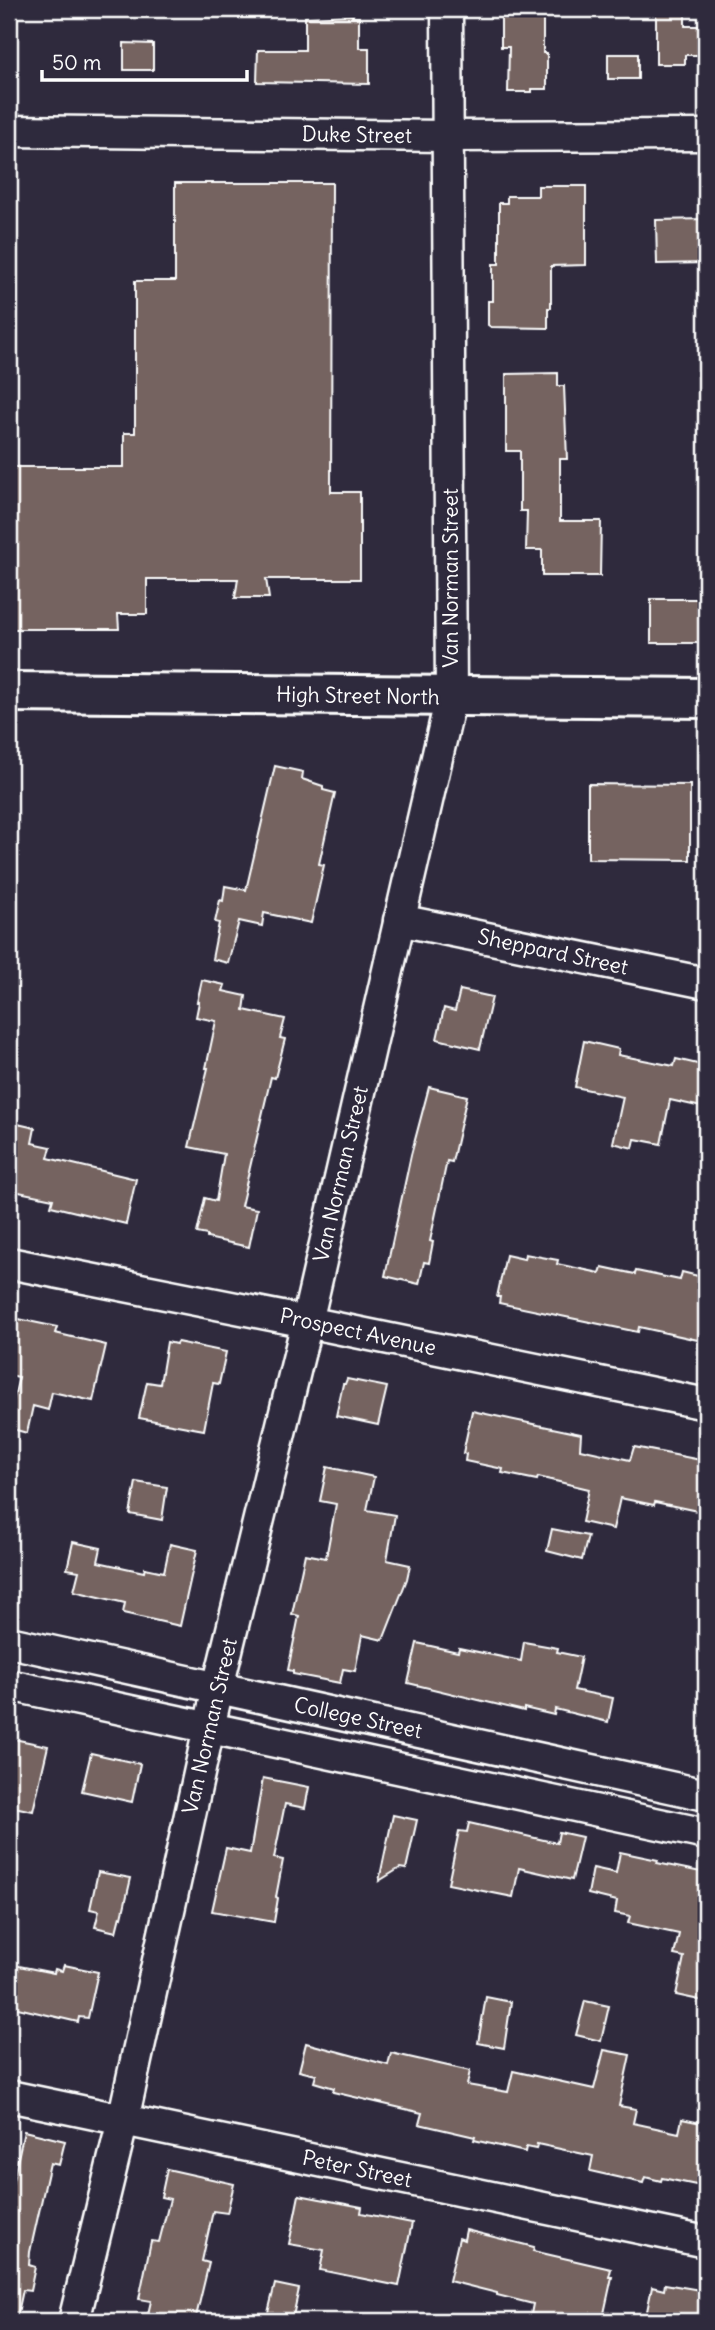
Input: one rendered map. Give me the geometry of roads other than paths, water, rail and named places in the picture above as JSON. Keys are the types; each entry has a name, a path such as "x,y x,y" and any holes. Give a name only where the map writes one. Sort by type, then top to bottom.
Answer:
{"main road":[{"name":"High Street North","path":"9,692 706,698"}],"street":[{"name":"Van Norman Street","path":"74,2321 123,2120 208,1727 307,1322 451,697 447,9"},
{"name":"Duke Street","path":"9,131 706,135"},
{"name":"Sheppard Street","path":"399,920 706,983"},
{"name":"Prospect Avenue","path":"9,1263 706,1404"},
{"name":"College Street","path":"9,1642 706,1795"},
{"name":"College Street","path":"9,1685 706,1834"},
{"name":"Peter Street","path":"9,2096 706,2242"}]}
